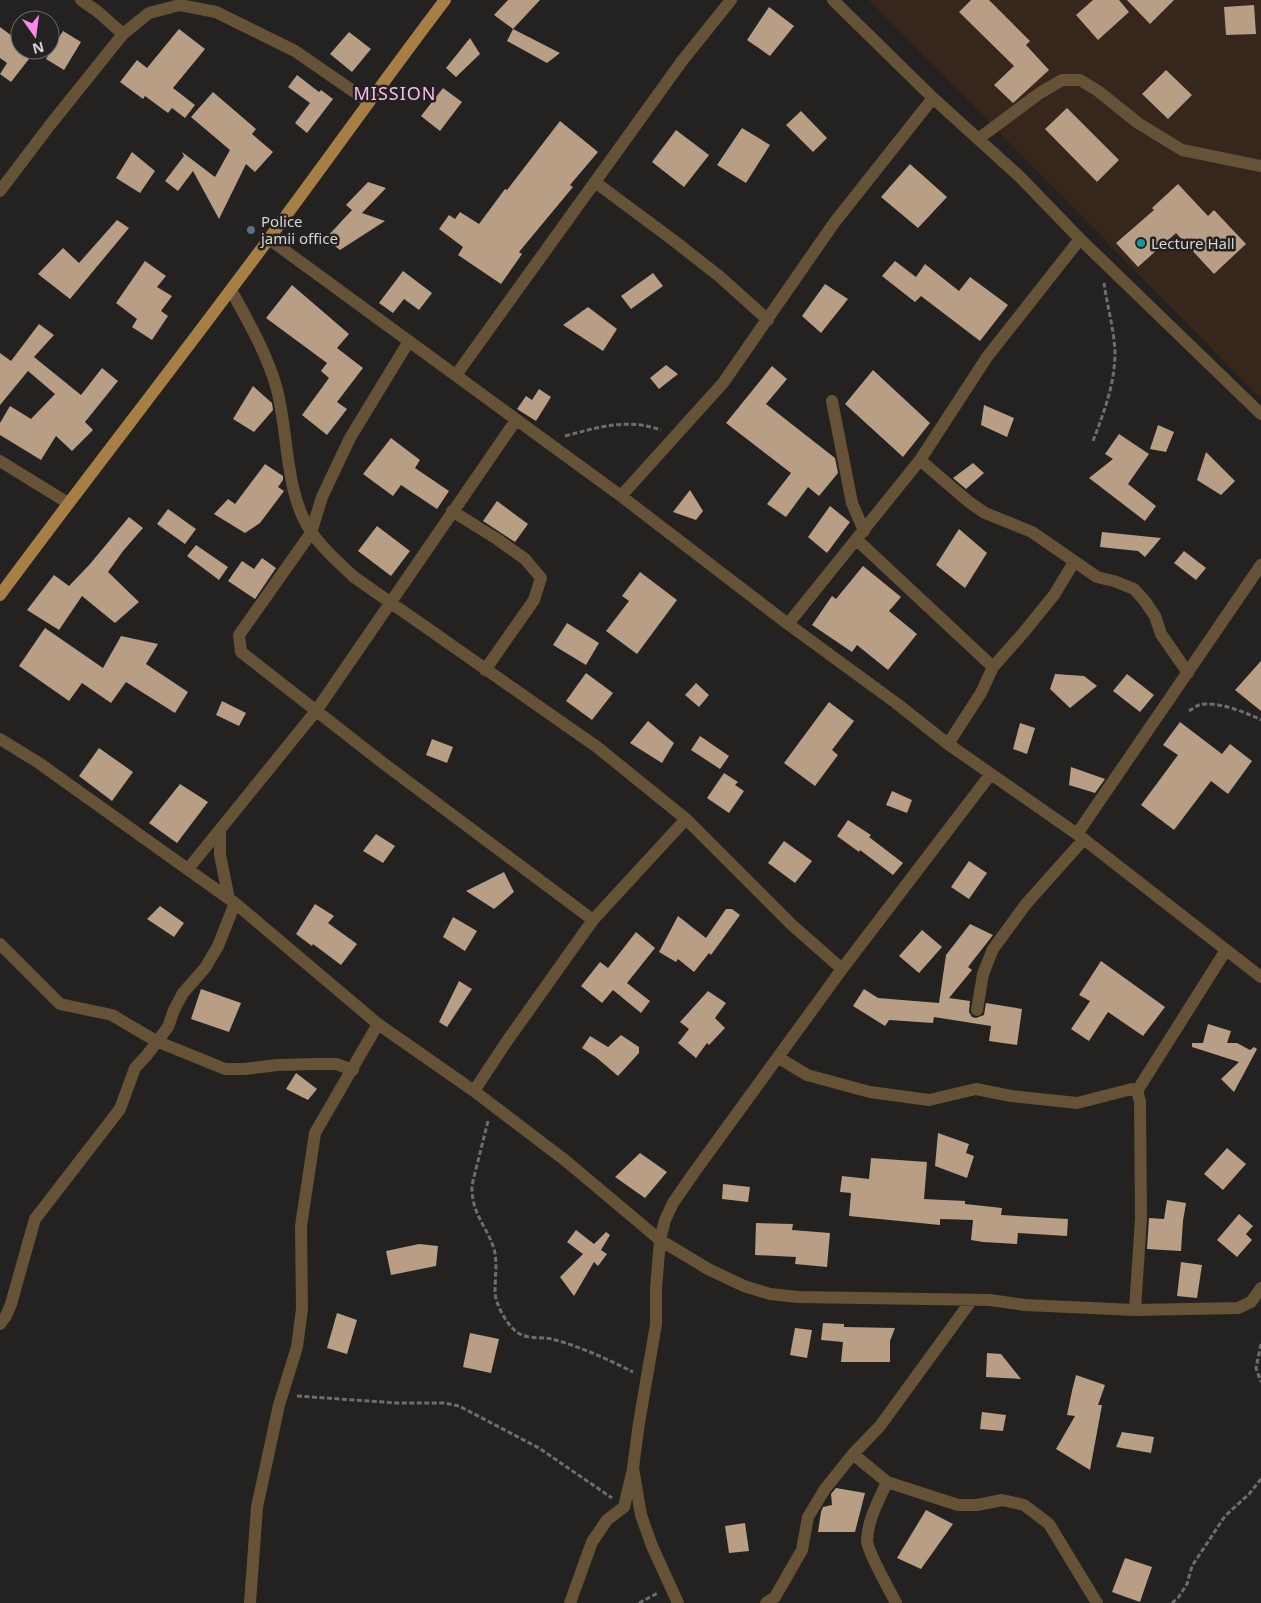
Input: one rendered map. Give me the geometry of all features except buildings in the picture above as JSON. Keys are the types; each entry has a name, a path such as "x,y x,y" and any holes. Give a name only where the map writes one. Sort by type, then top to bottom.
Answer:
{"main road":[{"path":"0,595 270,239 445,0"}],"street":[{"path":"81,0 97,11 123,34"},
{"path":"456,375 682,61 731,0"},
{"path":"833,0 933,98 1020,177 1080,239 1261,414"},
{"path":"0,190 123,34 149,13 180,5 216,12 295,51 369,102"},
{"path":"978,139 1040,93 1062,80 1080,80 1098,91 1138,123 1182,150 1261,166"},
{"path":"621,496 723,384 834,223 933,98"},
{"path":"595,182 719,276 768,320"},
{"path":"270,239 621,496 990,775 1080,836 1261,977"},
{"path":"788,624 920,460 987,357 1080,239"},
{"path":"231,290 264,353 276,385 283,415 292,482 301,513 311,532 354,577 597,748 686,819 792,925 842,969"},
{"path":"409,341 350,438 322,497 311,532 239,635 241,652 316,712 593,920"},
{"path":"832,401 860,535 993,667"},
{"path":"188,869 316,712 516,420"},
{"path":"920,460 969,502 985,512 1032,532 1097,577 1134,589 1155,616 1161,634 1188,673"},
{"path":"0,462 68,503"},
{"path":"452,511 497,539 524,559 541,578 534,600 485,670"},
{"path":"948,744 981,693 993,667 1054,595 1074,562"},
{"path":"977,1010 983,974 993,949 1080,836 1261,565"},
{"path":"0,739 39,763 232,901 378,1024 474,1091 566,1161 660,1240 708,1269 744,1286 770,1294 798,1297 990,1300 1025,1305 1135,1310 1238,1308 1251,1302 1261,1288"},
{"path":"570,1603 592,1542 607,1520 624,1507 633,1468 656,1324 656,1288 660,1240 665,1220 673,1203 842,969 990,775"},
{"path":"474,1091 507,1040 593,920 686,819"},
{"path":"0,1324 11,1304 35,1219 120,1109 135,1068 168,1027 182,993 205,968 218,946 232,901 220,855 220,830"},
{"path":"0,944 60,1004 112,1016 156,1041 225,1069 245,1069 277,1065 336,1064 353,1070"},
{"path":"1136,1091 1226,950"},
{"path":"1244,963 1261,963"},
{"path":"250,1603 257,1507 282,1395 297,1347 302,1309 301,1226 315,1133 378,1024"},
{"path":"779,1058 807,1075 870,1092 929,1100 976,1089 1011,1096 1077,1103 1132,1089 1136,1091"},
{"path":"1135,1310 1141,1218 1140,1101 1136,1091"},
{"path":"766,1603 775,1597 802,1550 808,1517 825,1489 853,1454 880,1426 971,1301"},
{"path":"853,1454 887,1482 958,1505 977,1505 1002,1500 1024,1505 1049,1524 1097,1603"},
{"path":"633,1468 644,1523 652,1546 678,1603"},
{"path":"887,1482 871,1516 867,1542 896,1603"}],"path":[{"path":"1093,441 1107,404 1114,376 1115,350 1100,257"},
{"path":"545,440 600,426 622,424 640,424 676,435"},
{"path":"1189,711 1201,704 1223,706 1249,713 1261,720"},
{"path":"492,1105 472,1185 472,1196 480,1220 494,1248 496,1258 496,1300 502,1314 520,1335 550,1338 647,1378"},
{"path":"1261,1344 1256,1368 1261,1382"},
{"path":"282,1395 397,1403 444,1402 459,1406 539,1448 624,1507"},
{"path":"1172,1603 1178,1598 1187,1584 1192,1566 1225,1516 1249,1494 1261,1479"},
{"path":"639,1603 671,1587"}],"shaded area":[{"path":"869,0 1261,0 1261,399"}],"place":[{"name":"Police jamii office","path":"251,230"},
{"name":"Lecture Hall","path":"1141,243"}],"district":[{"name":"MISSION","path":"395,93"}]}
